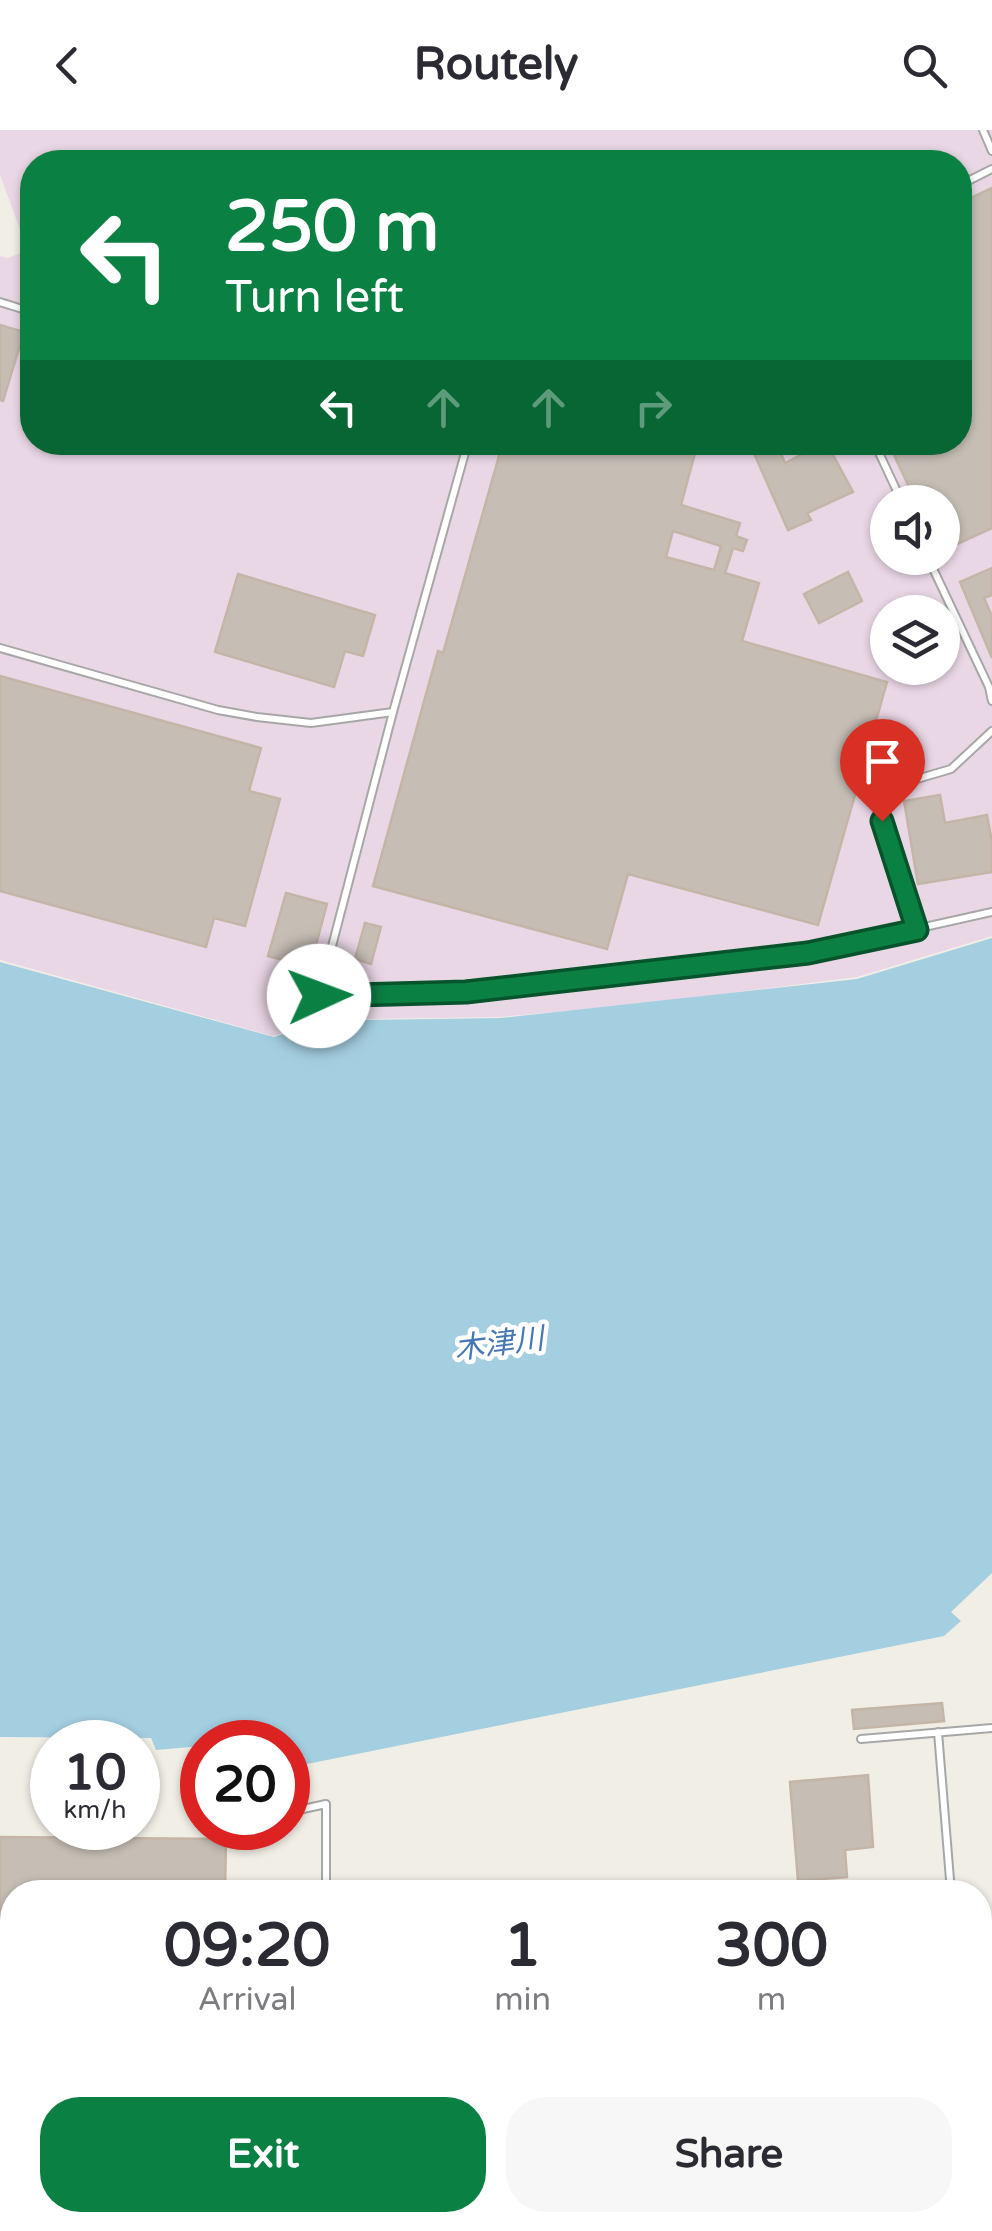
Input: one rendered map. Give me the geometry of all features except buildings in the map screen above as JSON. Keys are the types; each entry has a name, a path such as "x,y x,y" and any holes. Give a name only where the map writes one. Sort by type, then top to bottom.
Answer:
{"lane":[{"path":"983,130 992,151"},
{"path":"464,455 392,712 319,996 466,992 808,953 992,912"},
{"path":"880,455 894,485"},
{"path":"936,575 992,701"},
{"path":"0,648 218,710 257,717 310,723 392,712"},
{"path":"917,930 882,821 885,798 894,786 951,769 992,731"},
{"path":"861,1739 992,1728"},
{"path":"938,1732 950,1880"},
{"path":"310,1807 326,1804 326,1880"}],"shaded area":[{"path":"0,130 992,130 992,936 857,977 500,1017 362,1019 349,1011 273,1036 0,960 0,256 20,254 20,455 972,455 972,150 20,150 20,229 0,175"}],"water":[{"name":"木津川","path":"992,938 992,1573 951,1612 961,1621 944,1636 310,1763 310,1720 180,1720 180,1748 160,1750 160,1720 30,1720 30,1737 0,1737 0,962 274,1037 349,1013 361,1020 500,1018 857,979"}],"route":[{"path":"319,996 466,992 808,953 917,930 882,821"}]}
